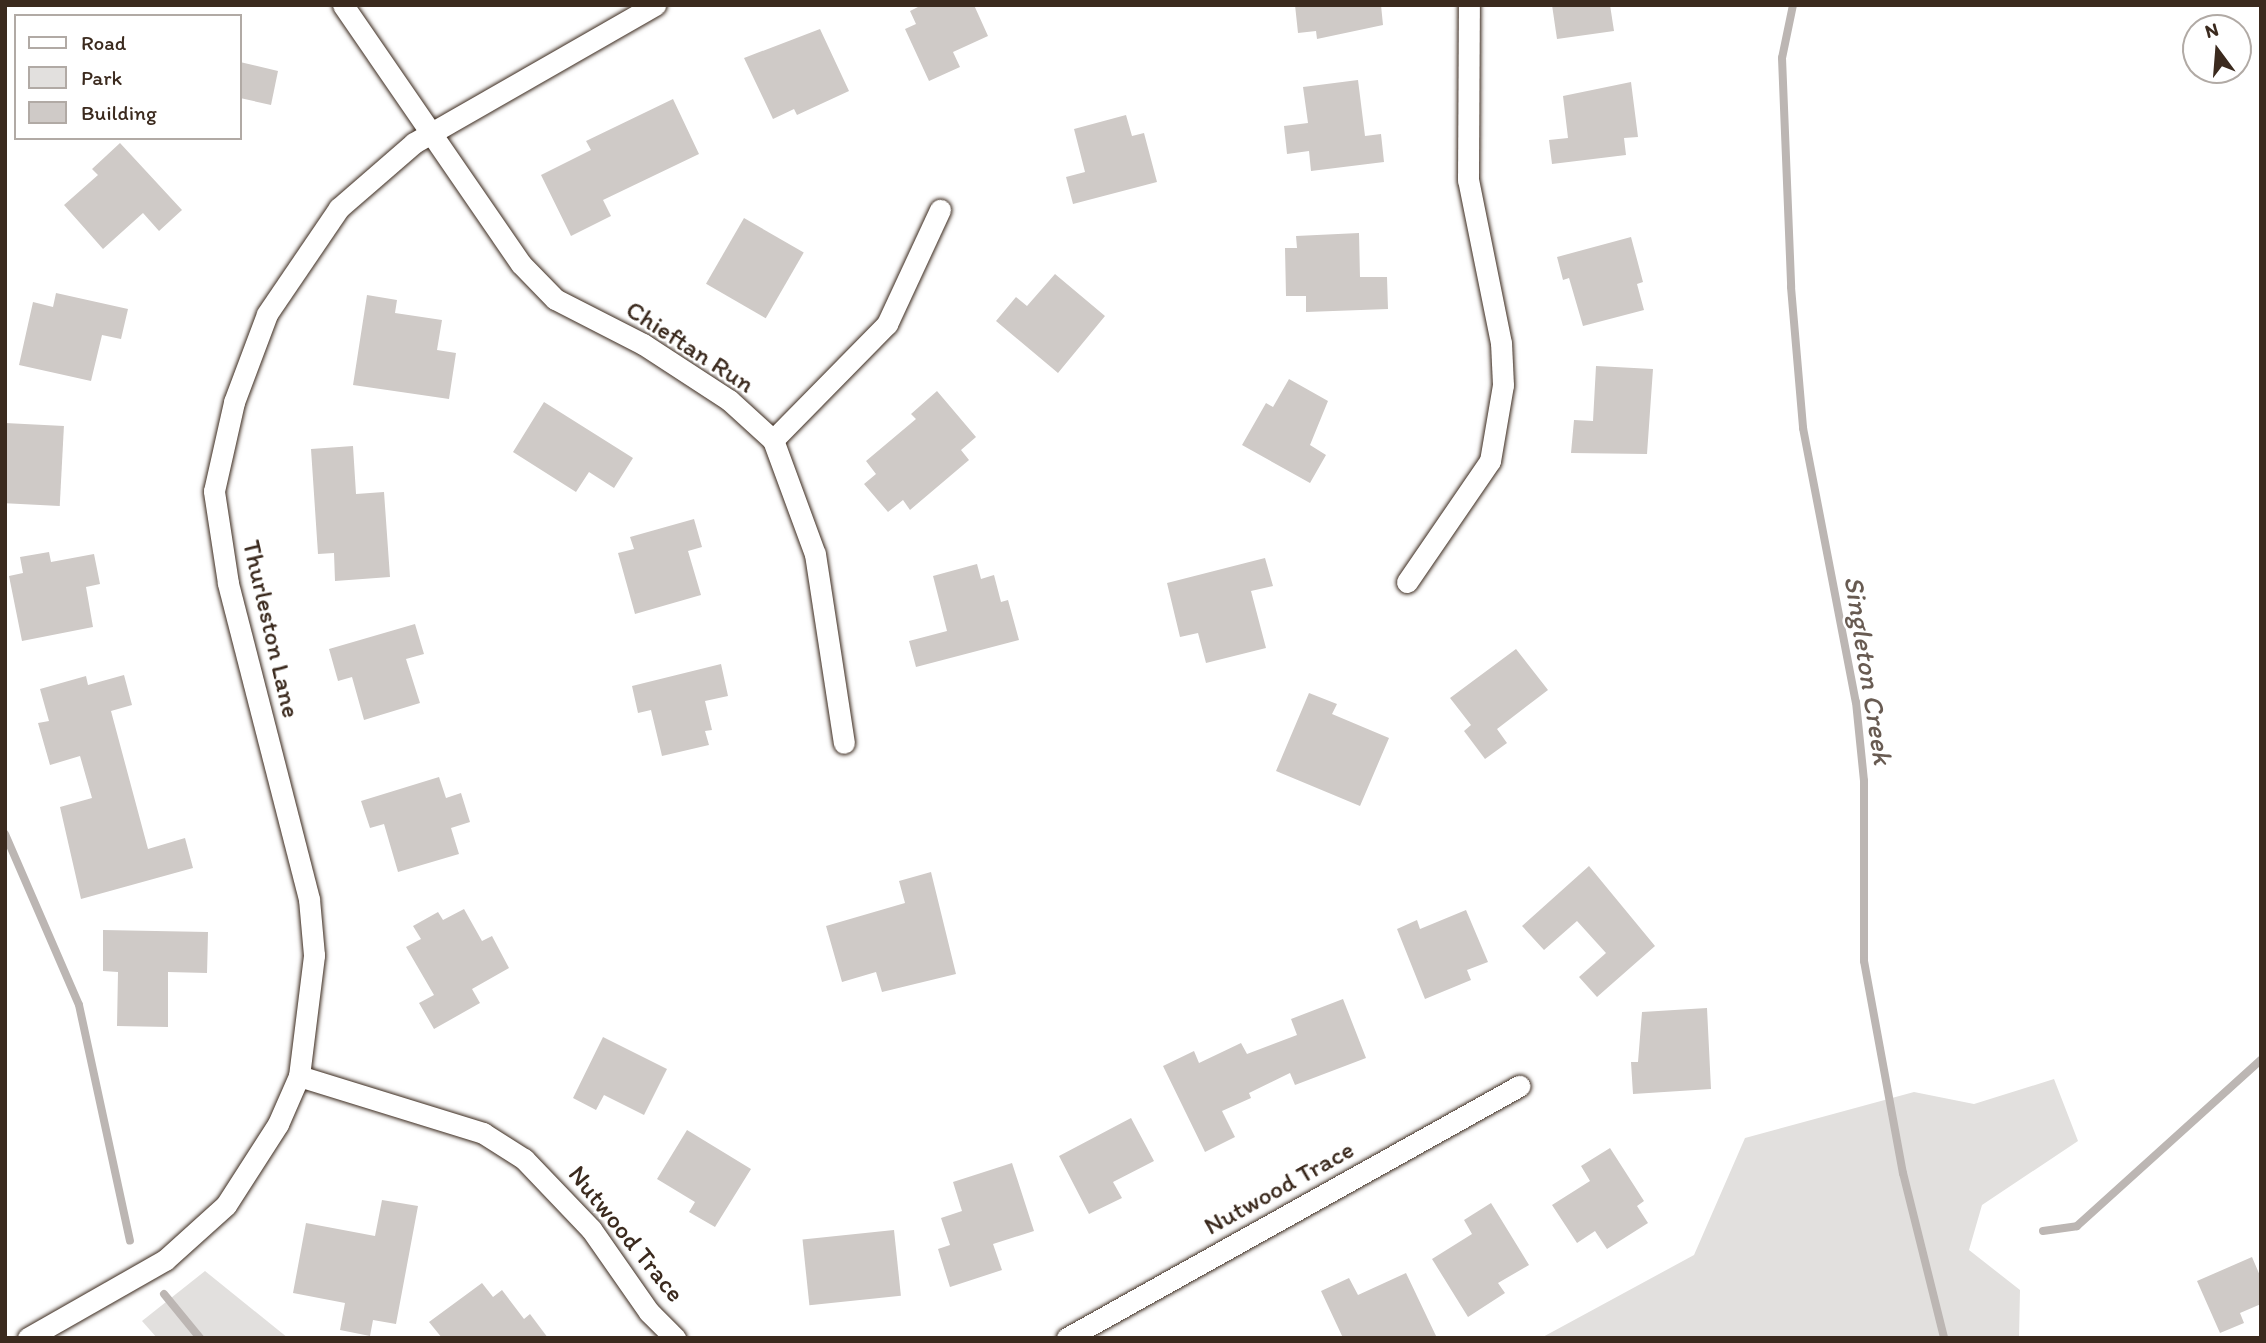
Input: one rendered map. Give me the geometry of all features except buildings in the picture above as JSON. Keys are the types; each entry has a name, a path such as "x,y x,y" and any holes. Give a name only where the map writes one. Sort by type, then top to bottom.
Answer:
{"street":[{"name":"Chieftan Run","path":"343,5 433,130 522,264 555,299 654,351 729,400 773,440 815,554 844,743"},
{"name":"Thurleston Lane","path":"28,1338 165,1260 226,1205 278,1124 299,1076 314,955 309,899 228,583 214,491 234,402 267,314 339,208 433,130 655,5"},
{"path":"1408,582 1490,461 1503,385 1501,343 1468,180 1469,5"},
{"path":"773,440 887,324 940,210"},
{"name":"Nutwood Trace","path":"299,1076 483,1133 524,1159 592,1229 649,1312 675,1338"},
{"name":"Nutwood Trace","path":"1067,1338 1519,1086"}],"green space":[{"path":"2054,1079 2078,1141 1982,1205 1969,1250 2020,1290 2019,1338 1541,1338 1694,1255 1745,1138 1914,1092 1974,1104"},
{"path":"205,1271 288,1338 157,1338 142,1321"}],"waterway":[{"name":"Singleton Creek","path":"1793,5 1782,58 1791,287 1803,428 1856,702 1864,781 1864,961 1903,1173 1944,1338"},
{"path":"5,834 79,1005 130,1241"},
{"path":"2043,1231 2077,1226 2261,1060"},
{"path":"164,1294 200,1338"}]}
